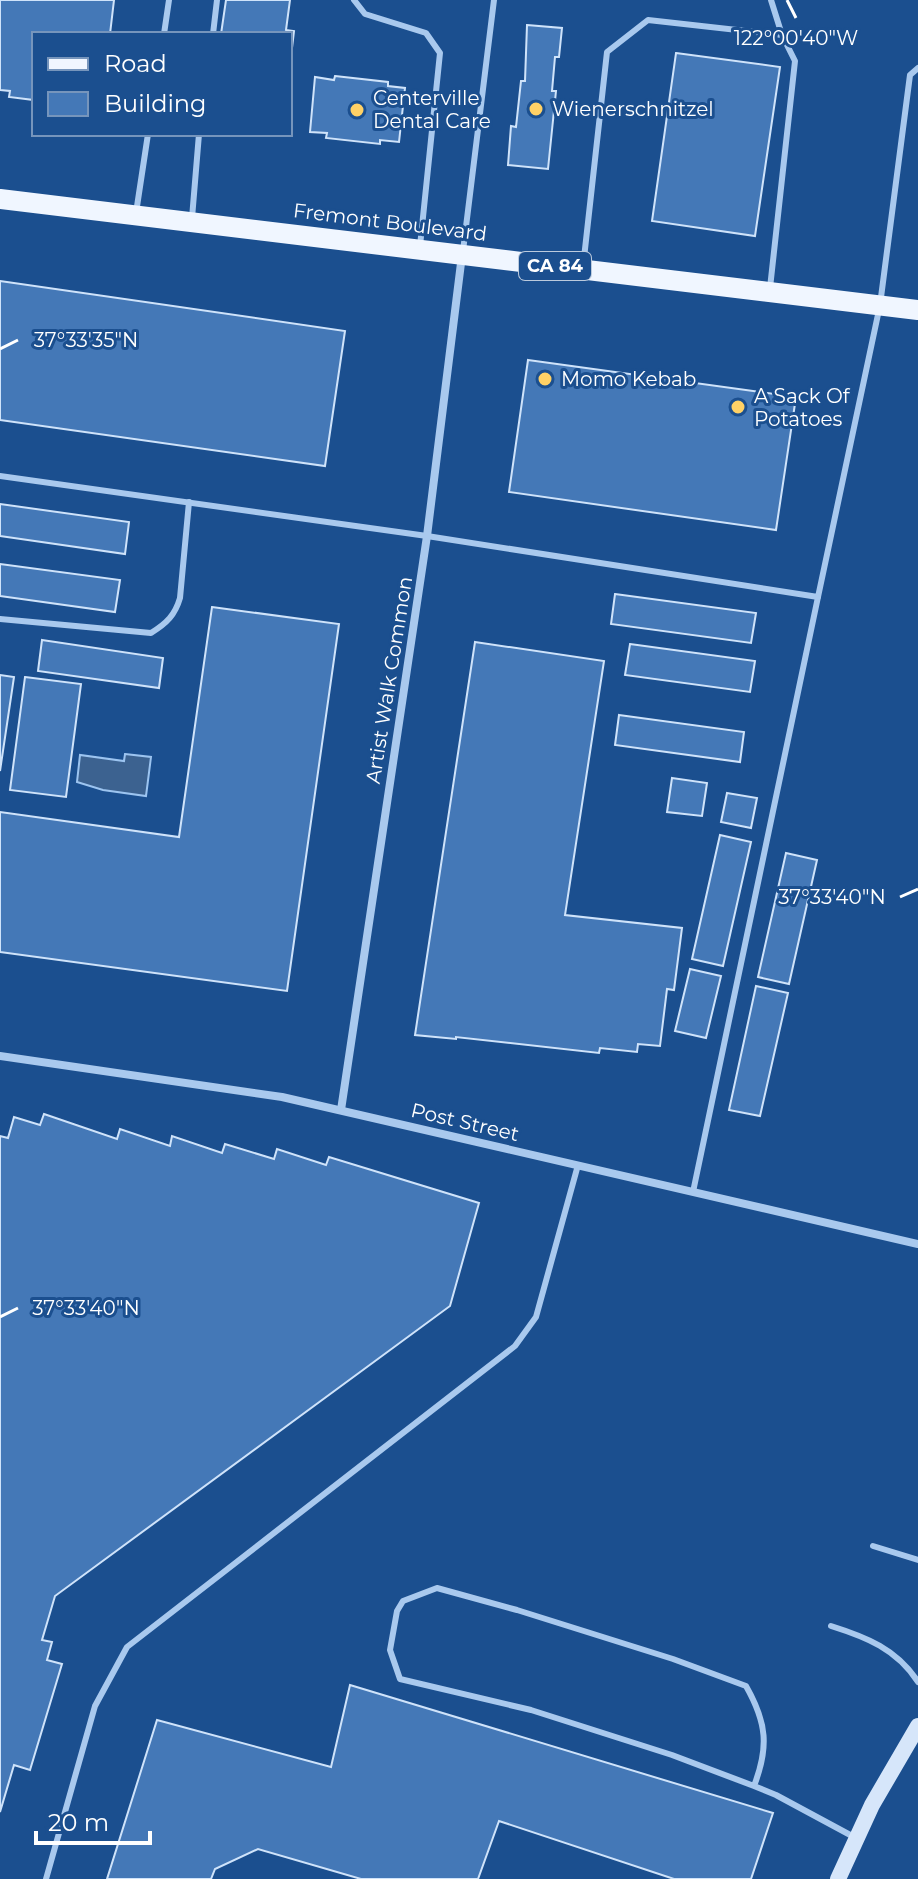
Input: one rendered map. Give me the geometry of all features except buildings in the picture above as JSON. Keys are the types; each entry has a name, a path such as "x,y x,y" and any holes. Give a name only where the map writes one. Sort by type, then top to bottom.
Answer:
{"main road":[{"name":"Fremont Boulevard","path":"0,199 918,310"}],"street":[{"name":"Artist Walk Common","path":"341,1110 427,536 463,255"},
{"name":"Post Street","path":"0,1056 282,1097 918,1244"},
{"path":"838,1879 872,1805 918,1726"}],"lane":[{"path":"164,32 169,0"},
{"path":"213,32 217,0"},
{"path":"354,0 365,14 426,33 440,53 420,250"},
{"path":"463,255 494,0"},
{"path":"770,292 795,61 782,35 771,0"},
{"path":"583,270 607,52 648,20 782,35"},
{"path":"693,1192 880,305 910,75 918,68"},
{"path":"136,215 148,136"},
{"path":"192,222 199,136"},
{"path":"0,476 427,536 818,597"},
{"path":"0,619 151,633 176,612 189,502"},
{"path":"46,1879 95,1706 127,1647 515,1346 536,1317 578,1165"},
{"path":"873,1546 918,1560"},
{"path":"754,1786 764,1760 763,1730 755,1702 746,1686 629,1645 437,1588 403,1601 397,1611 390,1650 400,1679 531,1710 672,1755 776,1795 857,1839"},
{"path":"831,1626 863,1636 892,1652 911,1670 918,1682"}],"water":[{"path":"125,754 151,757 146,796 103,790 77,782 80,755 124,761"}],"place":[{"name":"Wienerschnitzel","path":"536,109"},
{"name":"Centerville Dental Care","path":"357,110"},
{"name":"Momo Kebab","path":"545,379"},
{"name":"A Sack Of Potatoes","path":"738,407"}]}
